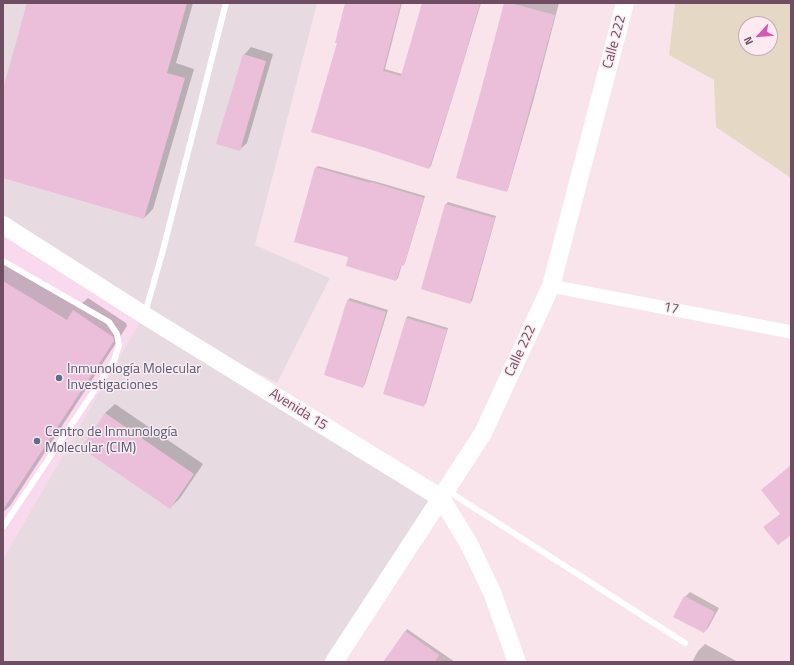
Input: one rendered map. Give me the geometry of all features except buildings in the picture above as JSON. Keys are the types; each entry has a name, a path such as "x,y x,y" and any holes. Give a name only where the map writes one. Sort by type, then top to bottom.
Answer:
{"main road":[{"name":"Calle 222","path":"334,662 483,433 551,286 625,3"},
{"name":"Avenida 15","path":"3,225 144,315 444,494 492,592 517,662"}],"street":[{"name":"17","path":"551,286 791,332"}],"lane":[{"path":"144,315 162,254 226,3"},
{"path":"3,261 108,322 117,334 119,345 114,361 3,527"},
{"path":"444,494 685,643"}],"shaded area":[{"path":"3,3 317,3 255,245 330,278 277,383 151,318 441,498 334,662 3,662 3,559 140,322 3,225"},
{"path":"675,3 791,3 791,178 716,127 714,80 669,55"},
{"name":"Centro de Inmunología Molecular (CIM)","path":"3,234 140,322 3,559"}],"place":[{"name":"Inmunología Molecular Investigaciones","path":"59,378"},
{"name":"Centro de Inmunología Molecular (CIM)","path":"37,441"}]}
